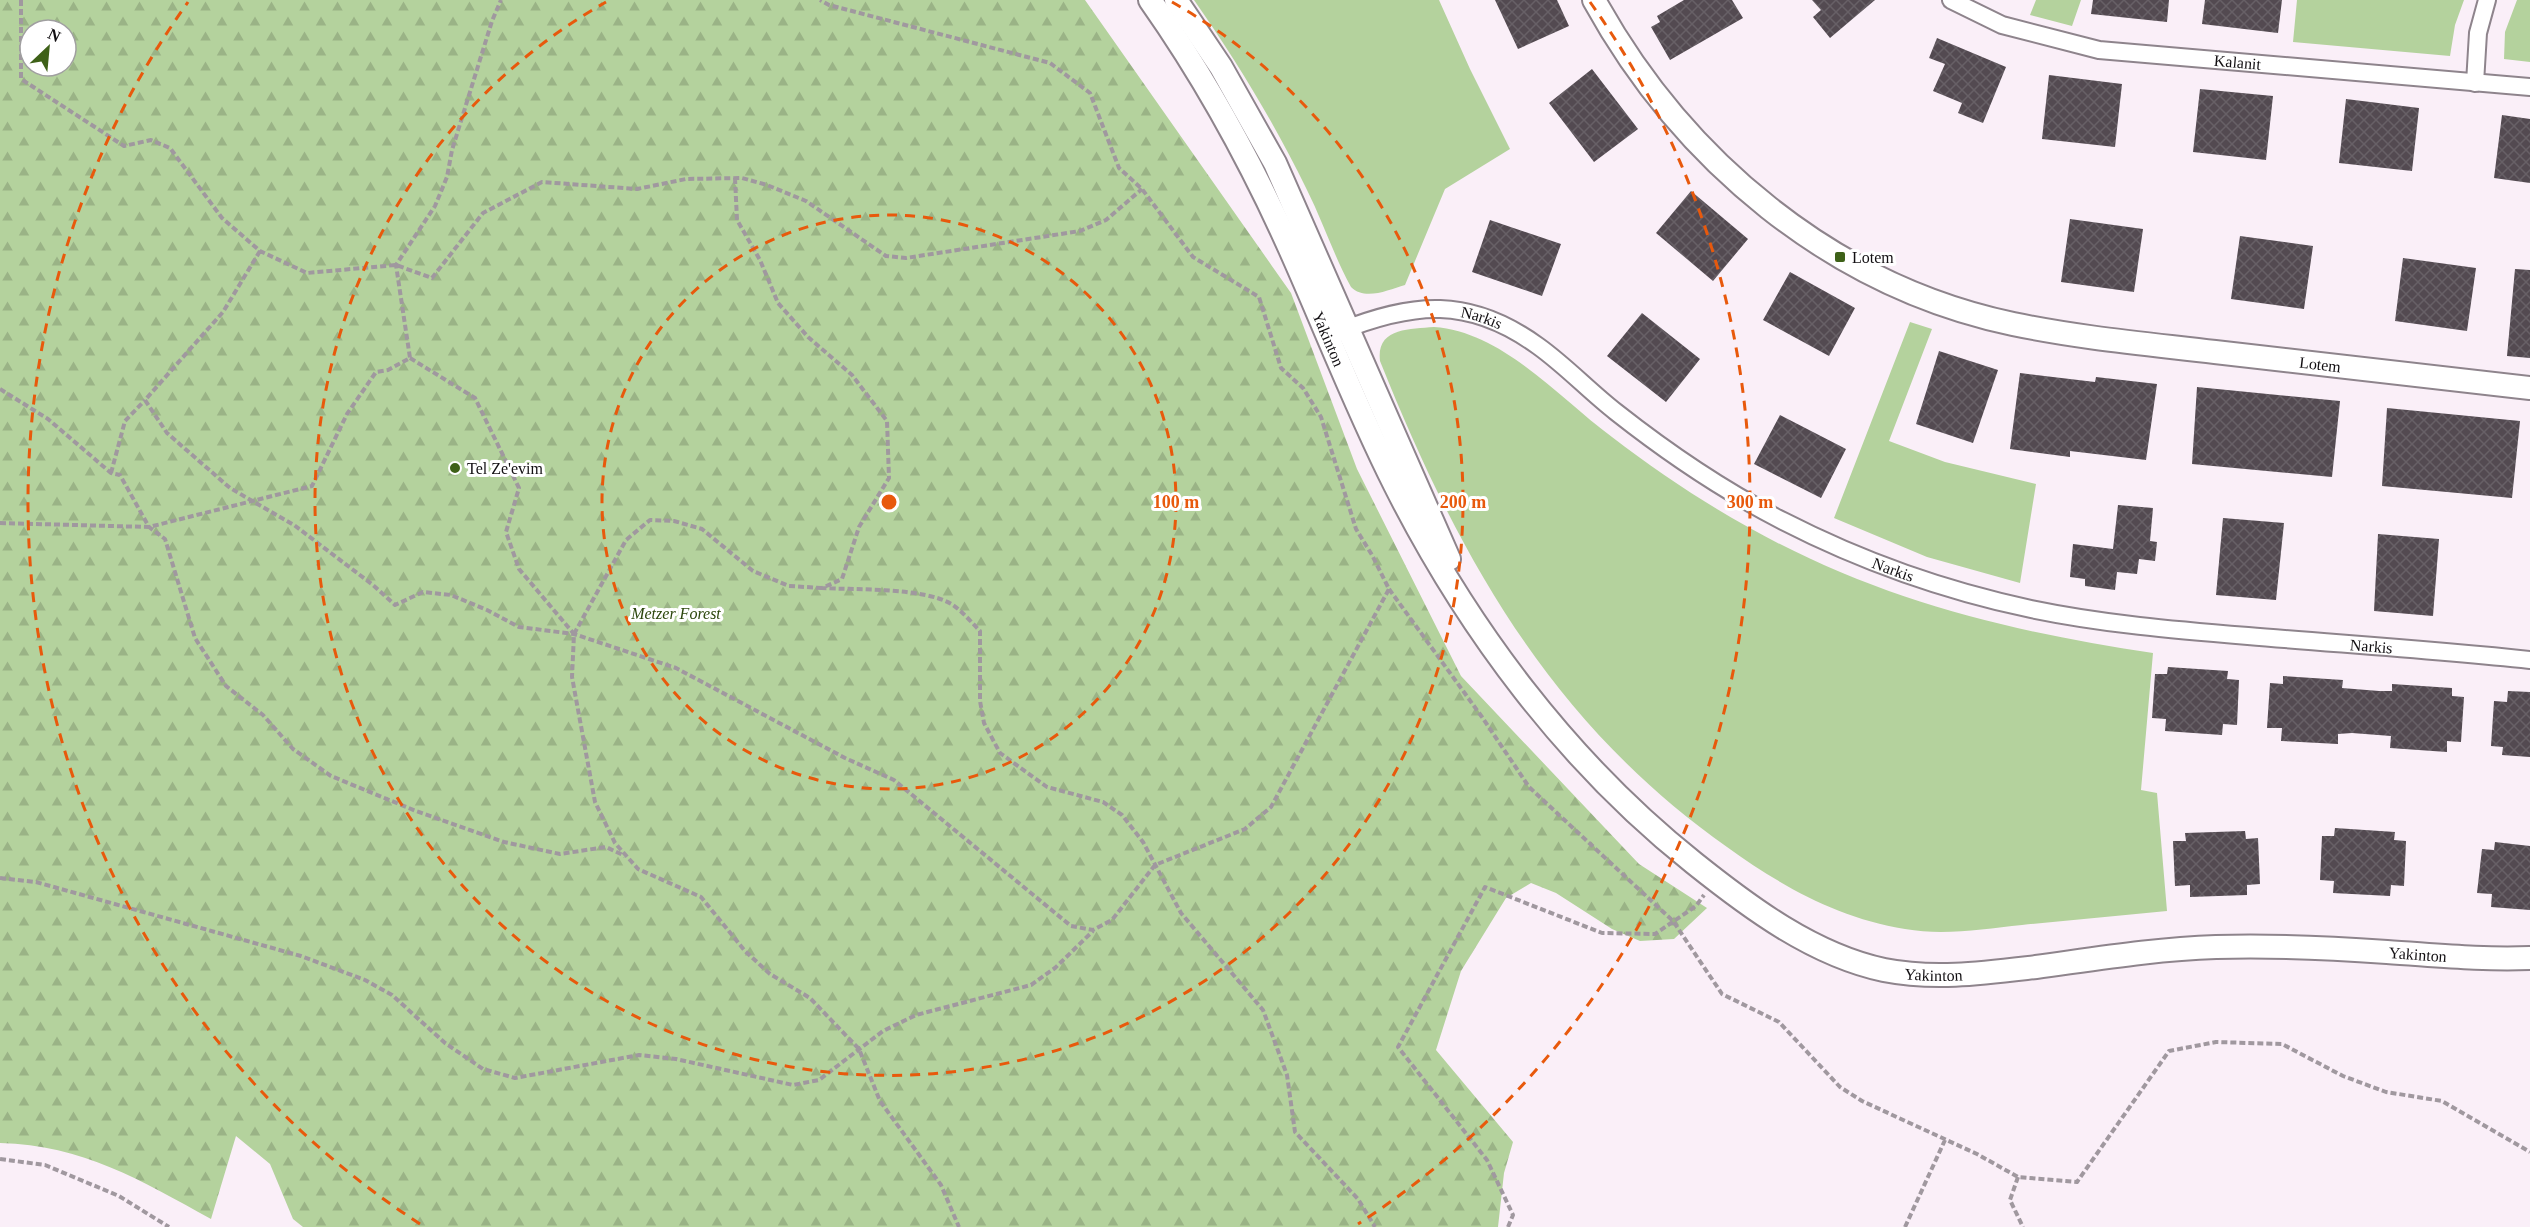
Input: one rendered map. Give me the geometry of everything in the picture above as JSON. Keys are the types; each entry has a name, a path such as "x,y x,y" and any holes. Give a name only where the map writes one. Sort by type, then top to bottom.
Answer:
{"street":[{"name":"Yakinton","path":"1150,0 1193,65 1241,148 1285,238 1386,466 1415,524 1458,597 1513,675 1565,739 1652,828 1715,880 1781,925 1832,952 1872,967 1912,974 1946,976 1981,974 2141,953 2212,947 2320,948 2464,958 2530,958"},
{"name":"Yakinton","path":"1176,0 1221,66 1275,163 1461,583 1484,630 1513,675"},
{"name":"Lotem","path":"1594,0 1639,73 1675,120 1717,165 1764,206 1817,244 1875,277 1940,304 2011,324 2089,337 2530,388"},
{"name":"Kalanit","path":"1951,0 2002,25 2099,50 2530,87"},
{"path":"2475,82 2478,33 2487,0"},
{"name":"Narkis","path":"1328,336 1381,316 1429,308 1475,314 1497,321 1540,347 1615,411 1669,452 1725,489 1783,521 1842,549 1964,592 2037,610 2154,628 2530,660"},
{"name":"Yakinton","path":"2464,958 2530,975"}],"path":[{"path":"21,0 21,79 124,146 151,140 170,148 222,218 260,251 307,273 396,265 432,278 483,213 542,182 637,189 686,179 735,178 767,184 806,201 886,256 906,258 1080,231 1106,220 1142,189"},
{"path":"501,0 488,32 452,150 447,177 435,206 396,265 410,358 475,398 519,488 507,532 519,569 574,634"},
{"path":"820,0 850,11 1050,63 1090,93 1119,168 1142,189 1194,257 1259,297 1281,368 1303,388 1321,417 1356,529 1389,589 1529,787 1673,921 1722,994 1779,1022 1840,1087 1862,1101 1977,1154 2018,1177 2077,1182 2169,1050 2216,1042 2282,1044 2343,1076 2386,1092 2442,1101 2530,1152"},
{"path":"735,178 736,220 760,260 778,303 808,338 852,375 887,421 889,478 859,527 842,579 822,588"},
{"path":"111,473 125,421 223,312 260,251"},
{"path":"0,523 150,526 257,502 312,486 347,414 376,372 388,370 410,358"},
{"path":"0,389 48,420 111,473 120,475 150,526 165,539 195,638 226,686 263,715 293,749 331,776 406,807 504,842 560,854 606,847 628,857"},
{"path":"145,400 167,433 230,488 294,525 373,585 395,605 423,592 451,594 519,627 574,634 676,668 845,758 894,780 1071,926 1093,930"},
{"path":"959,1227 941,1185 880,1101 859,1049 810,998 770,974 745,951 701,897 638,869 615,843 595,802 572,677 574,634 626,540 650,520 675,521 702,529 753,571 789,586 914,593 955,606 980,632 980,700 984,723 1000,753 1047,787 1103,802 1122,815 1143,842 1181,913 1263,1010 1287,1075 1295,1132 1358,1199 1375,1227"},
{"path":"0,878 36,882 290,953 365,980 392,995 445,1043 483,1069 515,1078 639,1055 676,1059 793,1085 819,1080 883,1031 916,1015 1031,985 1055,968 1093,930 1112,920 1155,864 1245,829 1271,807 1389,589"},
{"path":"1508,1227 1513,1215 1486,1160 1398,1047 1485,887 1602,933 1655,934 1696,906 1715,880"},
{"path":"1905,1227 1945,1140"},
{"path":"0,1159 45,1165 119,1196 169,1227"},
{"path":"2018,1177 2010,1200 2023,1227"}],"green space":[{"name":"Metzer Forest","path":"0,0 1085,0 1291,293 1357,469 1461,676 1639,864 1707,908 1674,939 1640,941 1612,929 1556,893 1531,883 1506,898 1461,971 1436,1050 1513,1142 1504,1173 1498,1227 303,1227 293,1219 270,1164 236,1136 211,1219 110,1167 58,1150 0,1143"},
{"path":"1194,0 1439,0 1510,149 1445,189 1405,285 1370,294 1351,287 1313,202 1282,141 1240,69"},
{"path":"2036,0 2081,0 2072,26 2030,15"},
{"path":"2297,0 2464,0 2455,25 2450,56 2293,42"},
{"path":"2517,0 2530,0 2530,62 2504,59 2505,32"},
{"path":"1910,322 1932,329 1889,441 1945,462 2036,484 2020,583 1927,557 1834,518"},
{"path":"1434,327 1459,332 1506,353 1612,437 1662,473 1730,517 1797,552 1895,593 1944,609 2046,634 2153,653 2141,790 2157,793 2167,911 1949,932 1920,931 1880,924 1833,909 1768,875 1727,847 1665,799 1610,746 1560,690 1517,631 1478,568 1442,502 1380,361 1380,350 1383,342 1389,336 1405,330"}],"building":[{"path":"1495,0 1557,0 1569,26 1518,49"},
{"path":"1684,0 1732,0 1743,18 1670,60 1651,27 1660,22 1657,16"},
{"path":"1812,0 1875,0 1830,38 1813,17 1821,10"},
{"path":"2093,0 2169,0 2167,22 2091,14"},
{"path":"2205,0 2282,0 2278,33 2202,24"},
{"path":"1937,38 2006,67 1983,123 1958,113 1962,103 1933,91 1945,64 1929,58"},
{"path":"1592,69 1638,129 1594,162 1549,103"},
{"path":"2049,75 2122,84 2115,147 2042,139"},
{"path":"2200,89 2273,96 2266,160 2193,152"},
{"path":"2346,99 2419,108 2412,171 2339,163"},
{"path":"2502,115 2530,119 2530,183 2494,178"},
{"path":"1691,191 1748,239 1713,281 1656,233"},
{"path":"2070,219 2143,229 2134,292 2061,282"},
{"path":"1490,220 1561,244 1542,296 1472,272"},
{"path":"2240,236 2313,246 2304,309 2231,299"},
{"path":"2403,258 2476,268 2467,331 2395,321"},
{"path":"2515,269 2530,270 2530,358 2507,356"},
{"path":"1790,272 1855,308 1829,356 1763,320"},
{"path":"1642,313 1700,359 1666,402 1607,356"},
{"path":"1939,351 1998,370 1973,443 1916,424"},
{"path":"2020,373 2095,382 2096,377 2157,384 2146,460 2070,451 2070,457 2010,449"},
{"path":"2197,387 2340,401 2332,477 2192,464"},
{"path":"2387,408 2520,421 2512,498 2382,486"},
{"path":"1780,415 1846,449 1821,498 1754,464"},
{"path":"2118,505 2153,508 2150,541 2157,542 2155,561 2139,559 2137,574 2117,572 2115,590 2085,586 2085,579 2070,577 2073,544 2113,549"},
{"path":"2223,518 2284,523 2276,600 2216,595"},
{"path":"2378,534 2439,539 2433,616 2374,611"},
{"path":"2168,667 2228,671 2227,679 2239,680 2237,725 2223,724 2222,735 2165,731 2166,719 2152,718 2155,674 2167,674"},
{"path":"2283,676 2343,680 2342,688 2379,691 2392,691 2392,684 2452,688 2452,696 2464,697 2461,742 2447,741 2447,752 2390,748 2391,736 2352,733 2338,734 2338,744 2281,741 2282,728 2267,728 2270,683 2283,684"},
{"path":"2508,691 2530,692 2530,757 2502,755 2503,747 2491,746 2494,701 2507,702"},
{"path":"2335,828 2395,832 2394,840 2406,841 2404,886 2391,885 2390,896 2333,893 2334,881 2320,880 2322,836 2334,836"},
{"path":"2245,831 2246,839 2258,838 2260,884 2247,885 2247,895 2190,897 2190,885 2175,886 2173,841 2186,841 2185,833"},
{"path":"2495,842 2530,846 2530,910 2491,907 2492,894 2477,893 2482,849 2494,850"}],"place":[{"name":"Lotem","path":"1840,257"},
{"name":"Tel Ze'evim","path":"455,468"}]}
